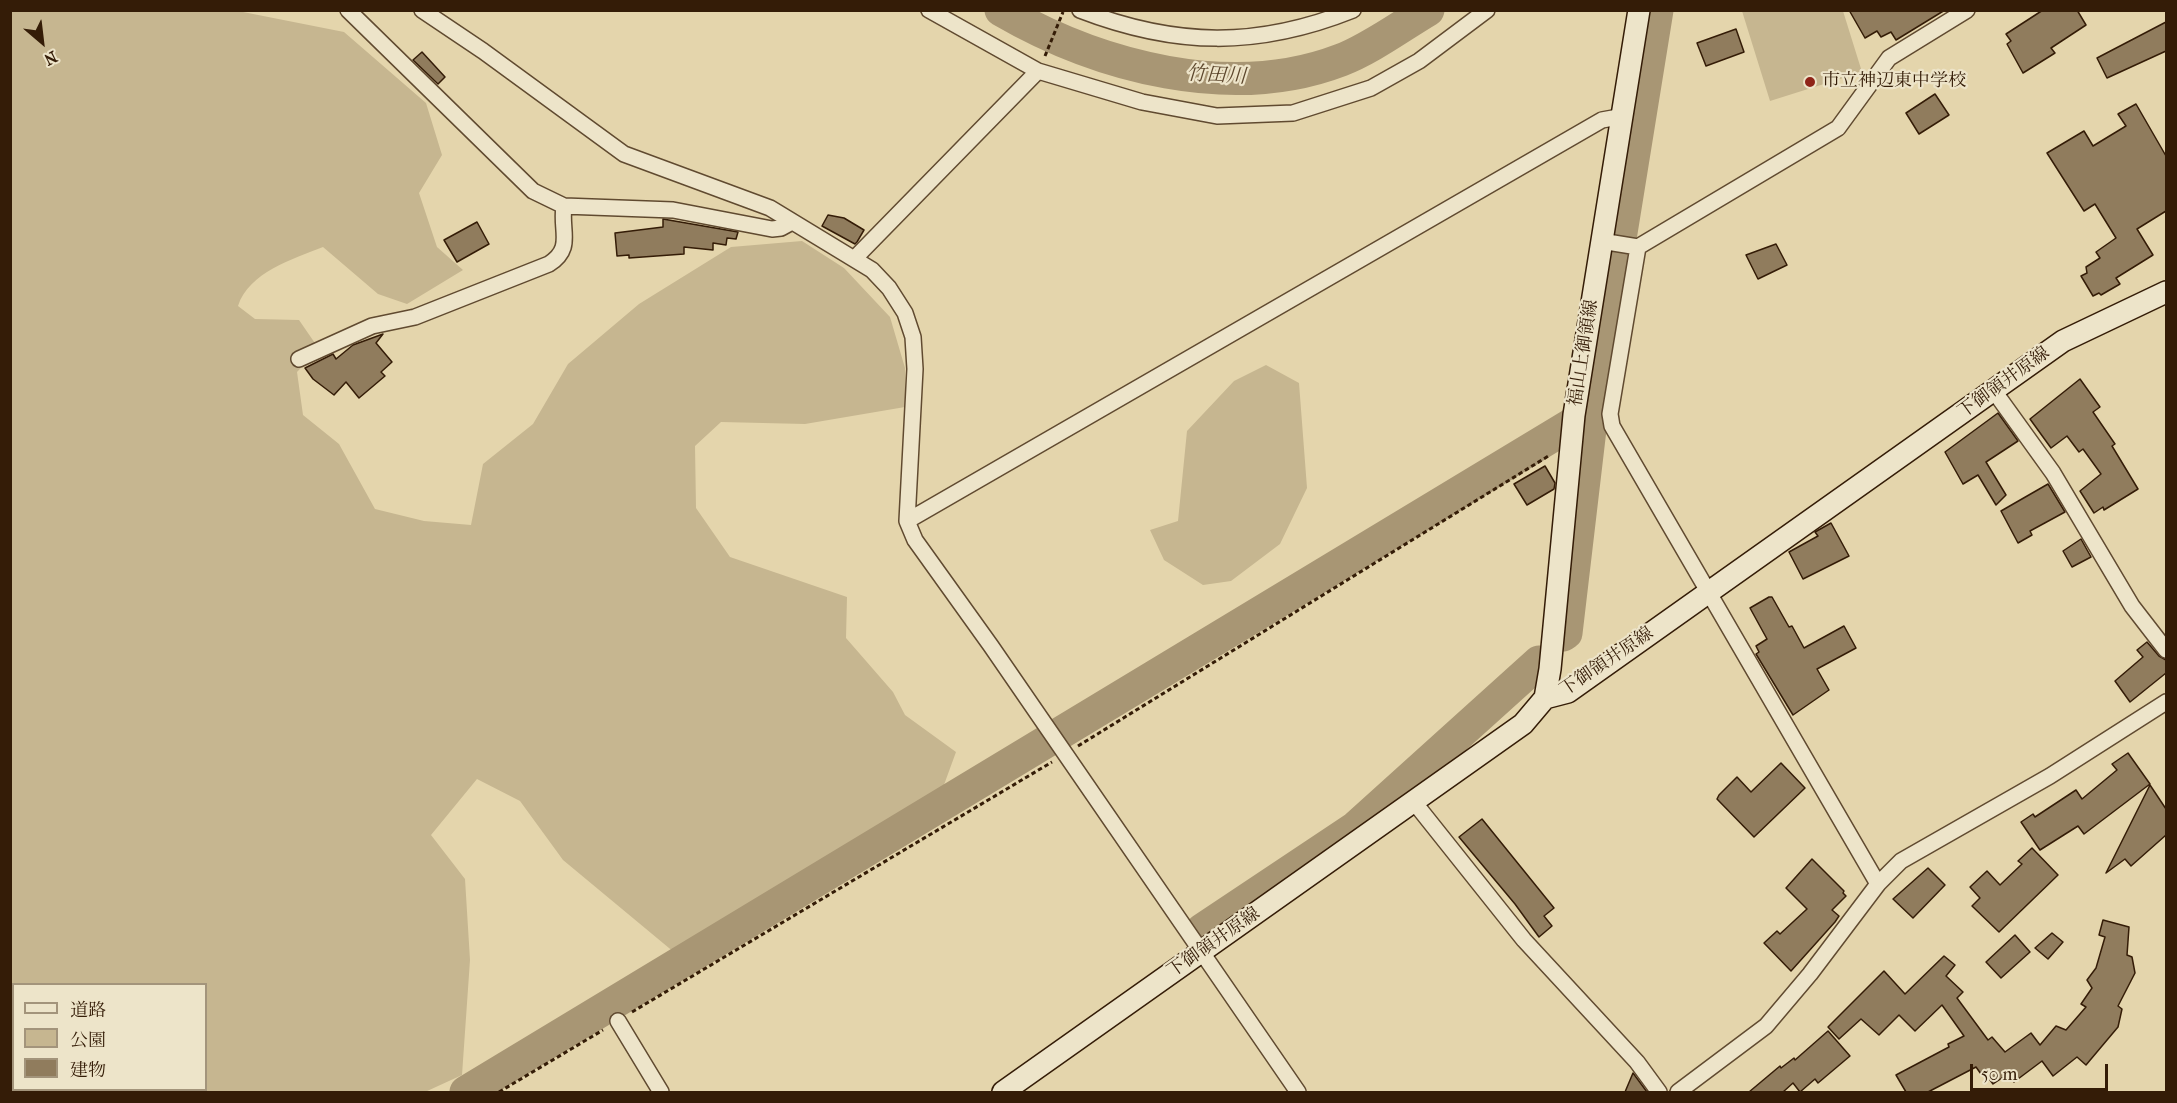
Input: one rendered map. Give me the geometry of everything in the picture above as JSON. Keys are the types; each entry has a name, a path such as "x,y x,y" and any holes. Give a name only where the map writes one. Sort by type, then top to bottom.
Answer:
{"main road":[{"name":"福山上御領線","path":"1545,698 1550,669 1570,444 1605,242 1639,10"},
{"name":"下御領井原線","path":"1003,1092 1523,724 1545,698 1568,692 2063,341 2166,292"}],"street":[{"path":"348,10 533,191 564,206 673,210 772,229 781,228 792,222"},
{"path":"422,10 483,51 624,154 770,208 872,270 889,288 905,313 913,338 915,369 907,520 915,540 1298,1092"},
{"path":"929,10 1040,68 1142,102 1217,116 1293,113 1371,88 1419,62 1487,10"},
{"path":"1080,10 1114,23 1157,33 1255,38 1323,22 1353,10"},
{"path":"1605,242 1636,246 1838,128 1889,57 1967,10"},
{"path":"854,259 1040,68"},
{"path":"907,520 1602,120 1624,116"},
{"path":"299,359 372,326 415,317 549,264 561,256 565,247 564,206"},
{"path":"1636,246 1610,414 1612,426 1878,885"},
{"path":"1994,391 2053,473 2132,606 2166,650"},
{"path":"1678,1092 1766,1026 1810,974 1878,885 1911,854 2050,776 2166,702"},
{"path":"1414,802 1524,940 1637,1062 1659,1092"},
{"path":"618,1021 661,1092"}],"path":[{"path":"1040,68 1064,11"},
{"path":"499,1092 1570,444"}],"green space":[{"path":"10,11 238,11 344,32 426,103 442,155 419,193 437,247 463,270 407,304 378,294 323,247 273,268 252,284 238,306 255,319 299,320 319,349 297,372 303,415 339,444 375,509 424,521 471,525 483,464 533,424 568,364 639,304 731,247 802,241 844,268 890,317 905,368 905,407 805,424 721,422 695,446 696,508 730,557 847,597 846,638 893,692 905,715 956,752 941,793 675,953 563,860 520,801 477,779 431,835 465,879 470,960 462,1075 425,1092 11,1092"},
{"path":"1742,11 1843,11 1862,72 1770,101"},
{"path":"1266,365 1299,383 1307,488 1280,544 1231,581 1203,585 1164,560 1150,530 1178,521 1187,431 1234,381"}],"building":[{"path":"1849,10 1945,10 1896,40 1891,32 1881,37 1877,31 1865,38"},
{"path":"2043,10 2077,10 2086,25 2051,48 2055,53 2023,73 2007,44 2011,41 2006,34"},
{"path":"2166,22 2166,51 2107,78 2097,58"},
{"path":"1736,29 1744,52 1706,66 1697,43"},
{"path":"422,52 445,77 438,84 413,60"},
{"path":"1935,94 1949,115 1919,134 1906,113"},
{"path":"2136,104 2166,156 2166,211 2137,229 2153,255 2116,278 2120,284 2101,295 2099,293 2093,296 2081,276 2087,273 2086,267 2100,258 2096,252 2116,238 2095,204 2084,211 2047,153 2084,131 2093,146 2126,126 2118,114"},
{"path":"828,215 844,218 864,230 855,244 822,226"},
{"path":"663,219 738,232 736,239 727,238 726,245 713,243 713,250 684,247 684,254 629,258 629,255 617,256 615,233 663,227"},
{"path":"477,222 489,244 457,262 444,240"},
{"path":"1776,244 1787,265 1758,279 1746,255"},
{"path":"383,334 376,343 392,362 381,372 385,376 359,398 346,382 334,395 313,379 305,368 333,354 336,359 353,345"},
{"path":"2080,379 2100,407 2093,412 2115,444 2112,446 2138,489 2104,510 2103,507 2094,513 2080,491 2101,474 2083,449 2079,452 2067,436 2051,448 2030,419"},
{"path":"1998,413 2018,441 1986,462 2006,495 1996,505 1978,475 1963,484 1945,452"},
{"path":"1545,466 1555,483 1554,489 1527,505 1514,484"},
{"path":"2048,484 2065,512 2030,531 2032,535 2018,543 2001,511"},
{"path":"1831,523 1849,556 1803,579 1789,552 1818,536 1815,532"},
{"path":"2081,539 2091,557 2072,567 2063,551"},
{"path":"1772,597 1789,627 1792,626 1804,648 1844,626 1856,648 1817,669 1829,690 1793,715 1756,654 1759,652 1756,646 1767,639 1750,608"},
{"path":"2147,642 2159,656 2166,660 2166,673 2130,702 2115,681 2143,657 2137,650"},
{"path":"2128,753 2150,784 2084,834 2078,826 2040,850 2021,822 2033,814 2035,817 2076,790 2082,799 2117,770 2112,764"},
{"path":"1781,763 1805,788 1754,837 1717,799 1737,777 1751,792"},
{"path":"2150,785 2166,809 2166,835 2131,866 2125,859 2106,873"},
{"path":"1482,819 1554,908 1544,916 1552,926 1539,937 1515,904 1459,837"},
{"path":"2032,848 2058,875 1999,932 1972,906 1980,898 1970,887 1987,871 2000,885 2022,864 2018,861"},
{"path":"1812,859 1844,891 1846,896 1832,910 1839,916 1835,922 1791,971 1764,943 1777,931 1780,934 1807,909 1786,888"},
{"path":"1928,868 1945,885 1913,918 1893,899"},
{"path":"2103,920 2129,927 2127,955 2132,957 2135,973 2118,1006 2122,1009 2118,1027 2086,1065 2077,1057 2053,1076 2042,1061 2014,1082 2008,1074 1993,1084 1984,1072 1981,1074 1976,1067 1928,1092 1906,1092 1896,1075 1949,1047 1948,1044 1964,1036 1942,1005 1915,1031 1899,1015 1879,1035 1861,1019 1839,1039 1828,1027 1884,971 1905,994 1944,956 1955,965 1946,976 1963,992 1957,998 1988,1040 1992,1037 2005,1052 2031,1033 2040,1045 2056,1026 2066,1030 2086,1007 2081,1004 2092,988 2087,980 2096,968 2105,937 2099,935"},
{"path":"2052,933 2063,942 2048,959 2035,948"},
{"path":"2015,935 2030,952 2001,978 1986,962"},
{"path":"1828,1031 1850,1056 1818,1083 1815,1079 1800,1092 1793,1083 1783,1092 1749,1092 1780,1066 1781,1068 1794,1058 1795,1060"},
{"path":"1633,1073 1647,1092 1625,1092"}],"waterway":[{"name":"竹田川","path":"1001,10 1080,48 1123,62 1167,72 1211,78 1256,78 1299,72 1341,60 1374,44 1428,10"},
{"path":"1563,635 1566,633 1592,412 1657,10"},
{"path":"466,1092 1592,412"},
{"path":"1202,930 1355,828 1539,662"}],"place":[{"name":"市立神辺東中学校","path":"1810,82"}]}
